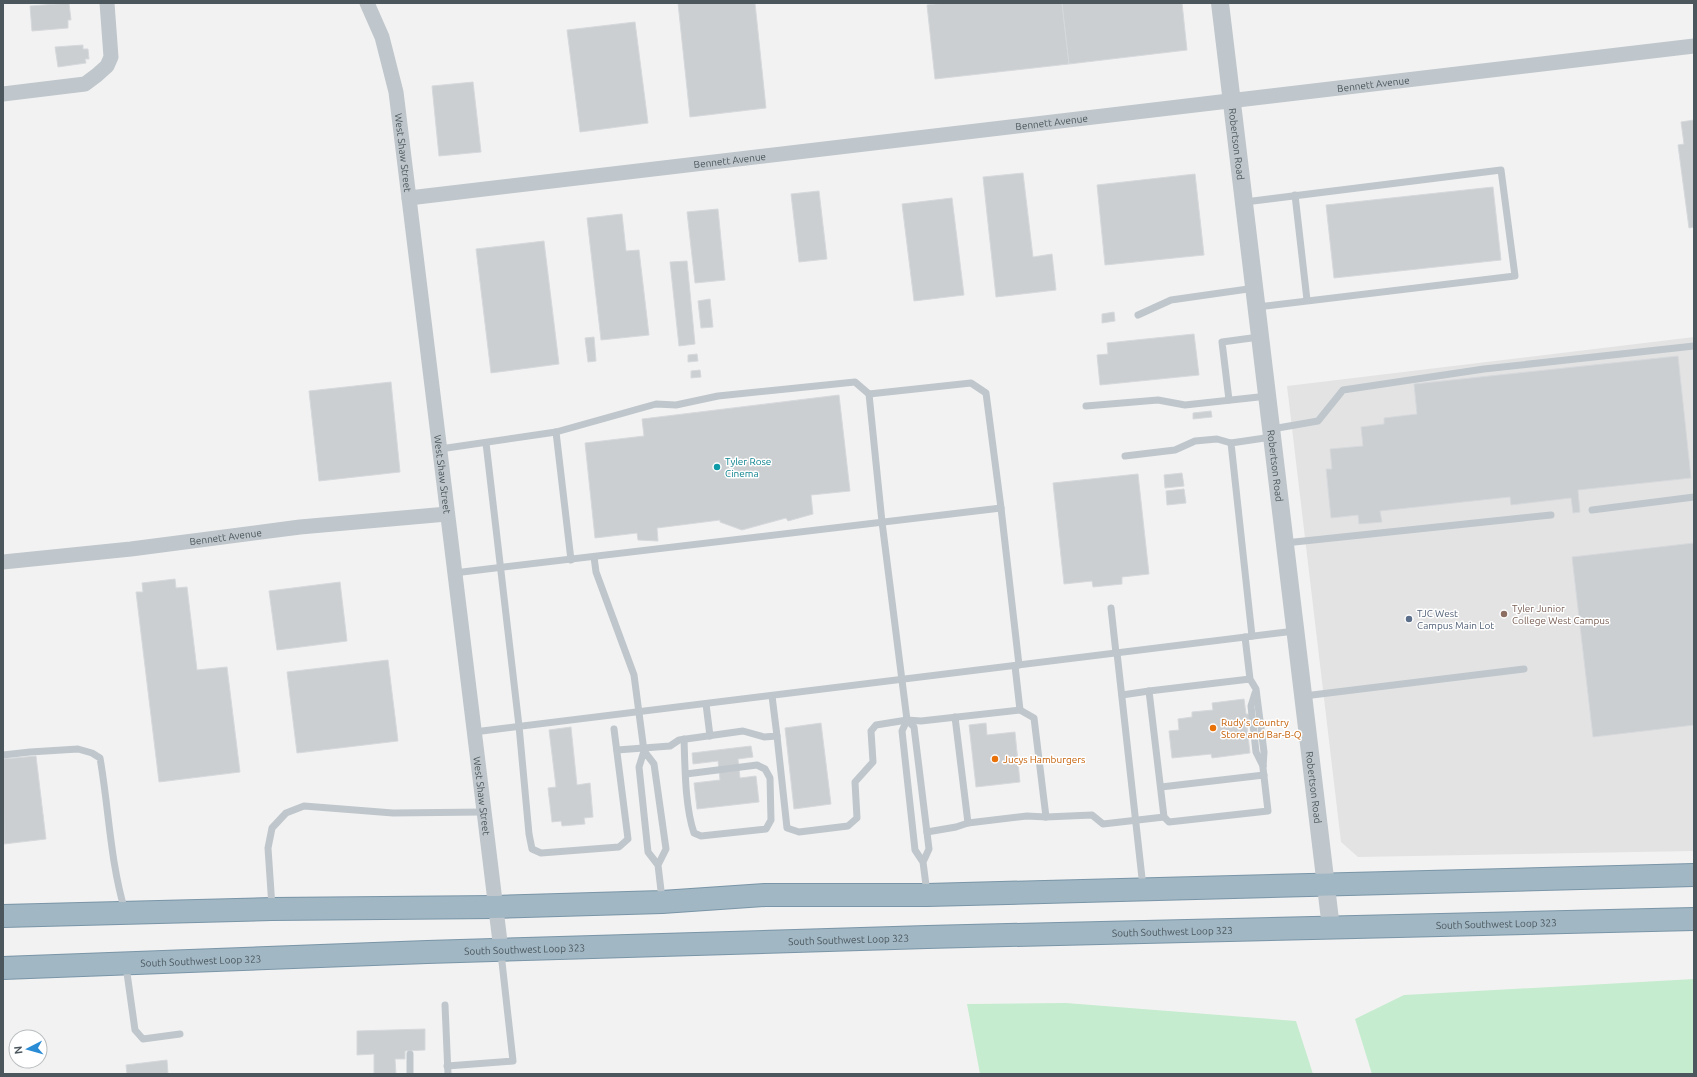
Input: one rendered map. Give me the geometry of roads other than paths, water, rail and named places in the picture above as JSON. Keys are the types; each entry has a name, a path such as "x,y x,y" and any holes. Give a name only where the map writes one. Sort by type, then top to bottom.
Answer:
{"highway":[{"path":"3,916 272,909 495,907 662,902 765,895 927,895 1694,875"},
{"name":"South Southwest Loop 323","path":"3,968 501,950 927,937 1694,919"}],"street":[{"path":"3,94 85,84 97,75 106,66 111,57 107,3"},
{"name":"West Shaw Street","path":"368,3 382,37 396,92 501,950"},
{"name":"Robertson Road","path":"1220,3 1233,100 1331,928"},
{"name":"Bennett Avenue","path":"409,198 1694,46"},
{"name":"Bennett Avenue","path":"3,562 131,549 300,527 447,514"}],"lane":[{"path":"1245,202 1501,170 1515,276 1257,307"},
{"path":"1294,195 1307,300"},
{"path":"1138,315 1171,300 1255,288"},
{"path":"1229,400 1222,342 1261,337"},
{"path":"1125,456 1175,450 1195,441 1216,439 1231,443 1318,421 1343,390 1484,369 1694,346"},
{"path":"440,450 556,432 656,404 676,404 718,396 855,382 869,394 882,522 907,720 902,731 915,850 923,862 927,895"},
{"path":"869,394 972,383 986,393 1017,666 1020,710"},
{"path":"1086,406 1158,400 1185,405 1268,396"},
{"path":"556,432 571,560"},
{"path":"486,443 519,726 529,834 532,849 541,853 619,847 628,839 614,729"},
{"path":"1149,691 1164,817 1169,822 1268,811 1264,772 1264,752 1256,689 1250,679 1248,636 1231,443"},
{"path":"1592,510 1694,497"},
{"path":"454,573 1000,508"},
{"path":"1285,543 1551,515"},
{"path":"594,557 596,572 631,663 634,675 644,749 638,768 648,852 658,865 662,902"},
{"path":"1111,608 1143,890"},
{"path":"474,732 1017,666 1296,630"},
{"path":"1303,696 1524,669"},
{"path":"1122,695 1250,679"},
{"path":"772,696 787,828 799,832 848,826 857,818 855,782 873,762 871,731 876,725 907,720 921,722 1020,710 1034,718 1046,817"},
{"path":"706,704 710,736"},
{"path":"955,718 968,823"},
{"path":"907,720 914,727 929,849 923,862"},
{"path":"616,750 670,746 679,740 743,731 764,737 777,736"},
{"path":"684,739 686,774 691,823 694,833 701,836 766,828 772,820 770,778 765,769 757,765 686,774"},
{"path":"3,756 30,752 78,749 92,753 100,758 111,850 118,888 126,913"},
{"path":"644,749 654,764 666,849 658,865"},
{"path":"1161,787 1264,772"},
{"path":"272,909 268,848 272,828 286,813 304,806 393,813 484,812"},
{"path":"927,832 956,827 968,823 1027,816 1046,817 1092,815 1103,824 1164,817"},
{"path":"445,1005 448,1070 513,1061 501,950"},
{"path":"126,964 135,1030 143,1039 180,1034"},
{"path":"410,1054 410,1074"}],"place":[{"name":"Tyler Rose Cinema","path":"717,467"},
{"name":"Tyler Junior College West Campus","path":"1504,614"},
{"name":"TJC West Campus Main Lot","path":"1409,619"},
{"name":"Rudy's Country Store and Bar-B-Q","path":"1213,728"},
{"name":"Jucys Hamburgers","path":"995,759"}]}
